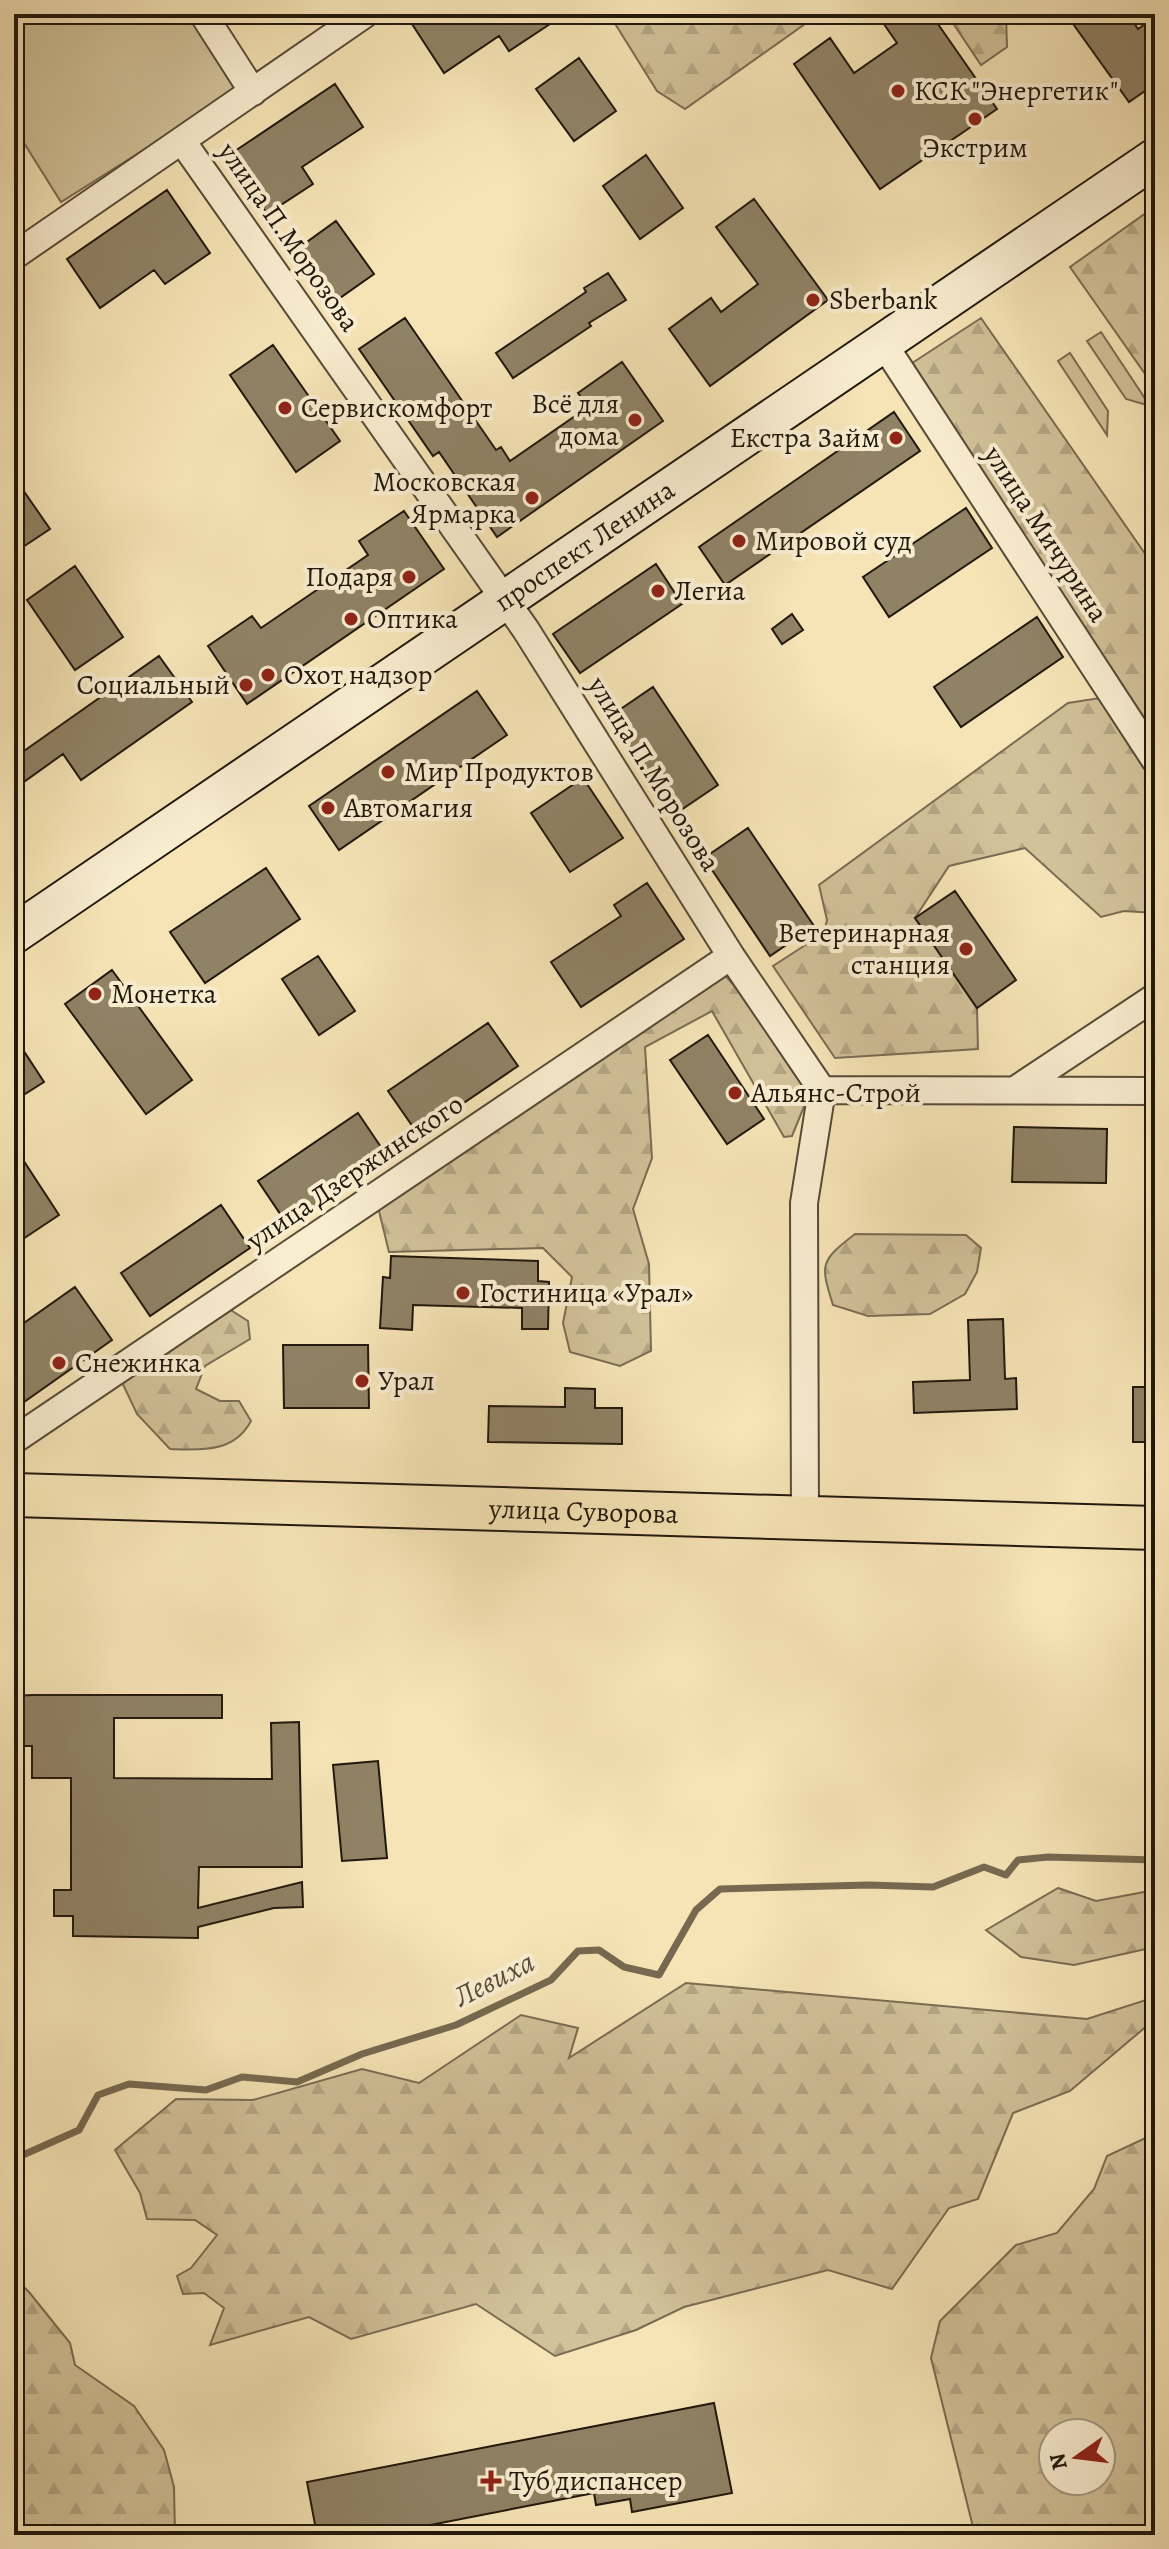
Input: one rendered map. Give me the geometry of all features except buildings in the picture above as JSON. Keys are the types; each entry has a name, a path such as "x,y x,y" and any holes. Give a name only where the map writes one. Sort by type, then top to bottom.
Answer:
{"main road":[{"name":"проспект Ленина","path":"14,934 883,343 1153,165"},
{"name":"улица Суворова","path":"14,1495 1155,1528"}],"street":[{"path":"203,14 253,92"},
{"path":"14,256 365,14"},
{"name":"улица П.Морозова","path":"182,141 505,600 731,956 822,1090"},
{"name":"улица Мичурина","path":"883,343 1155,760"},
{"name":"улица Дзержинского","path":"14,1440 731,956"},
{"path":"1015,1090 1155,997"},
{"path":"805,1519 804,1203 822,1090 1155,1091"}],"green space":[{"path":"14,14 189,14 237,91 61,202 14,127"},
{"path":"609,14 819,14 685,109 657,91"},
{"path":"947,14 1006,14 1007,47 981,65"},
{"path":"1146,213 1155,227 1155,388 1070,267"},
{"path":"981,318 1155,568 1155,751 900,371"},
{"path":"1101,332 1150,406 1126,399 1087,341"},
{"path":"1070,353 1108,411 1107,435 1058,361"},
{"path":"1100,698 1155,769 1155,913 1124,911 1101,917 1025,848 949,866 915,918 977,1008 978,1049 835,1058 773,966 824,933 827,920 819,885 1068,703"},
{"path":"723,973 745,998 810,1092 792,1136 784,1137 712,1011 645,1047 652,1158 633,1209 649,1264 651,1351 620,1366 570,1352 563,1323 572,1277 543,1248 389,1252 377,1203"},
{"path":"855,1234 966,1235 981,1248 977,1272 965,1294 930,1314 868,1316 833,1305 826,1280 829,1258"},
{"path":"229,1309 248,1321 250,1339 205,1366 196,1389 220,1401 239,1401 251,1421 236,1439 226,1444 205,1449 170,1449 137,1414 120,1378"},
{"path":"1058,1888 1096,1901 1155,1890 1155,1947 1074,1965 1021,1957 986,1930"},
{"path":"686,1983 1087,2019 1155,1997 1155,2019 1070,2091 1013,2113 978,2199 949,2208 892,2289 828,2270 684,2307 636,2330 555,2356 476,2304 351,2339 309,2317 210,2345 224,2308 204,2293 183,2294 177,2276 191,2268 217,2235 195,2220 147,2219 140,2193 115,2150 176,2099 253,2100 362,2069 419,2083 521,2015 578,2028 569,2058"},
{"path":"1155,2131 1155,2535 975,2535 931,2358 940,2321 1016,2245 1057,2233 1094,2189 1107,2156"},
{"path":"14,2277 70,2343 75,2365 134,2406 164,2450 174,2487 175,2535 14,2535"}],"waterway":[{"name":"Левиха","path":"14,2159 79,2130 98,2095 129,2084 206,2090 242,2077 297,2082 362,2054 456,2025 551,1980 578,1951 599,1950 624,1967 659,1975 696,1910 720,1889 869,1885 933,1887 984,1867 1006,1875 1018,1860 1048,1857 1155,1860"}],"place":[{"name":"КСК \"Энергетик\"","path":"898,91"},
{"name":"Экстрим","path":"975,119"},
{"name":"Sberbank","path":"813,300"},
{"name":"Сервискомфорт","path":"285,408"},
{"name":"Всё для дома","path":"635,420"},
{"name":"Екстра Займ","path":"896,438"},
{"name":"Московская Ярмарка","path":"532,498"},
{"name":"Мировой суд","path":"739,541"},
{"name":"Подаря","path":"409,577"},
{"name":"Легиа","path":"658,591"},
{"name":"Оптика","path":"351,619"},
{"name":"Охот надзор","path":"268,675"},
{"name":"Социальный","path":"246,685"},
{"name":"Мир Продуктов","path":"388,772"},
{"name":"Автомагия","path":"328,808"},
{"name":"Ветеринарная станция","path":"966,949"},
{"name":"Монетка","path":"95,994"},
{"name":"Альянс-Строй","path":"735,1093"},
{"name":"Гостиница «Урал»","path":"463,1293"},
{"name":"Снежинка","path":"59,1363"},
{"name":"Урал","path":"362,1381"},
{"name":"Туб диспансер","path":"491,2481"}]}
